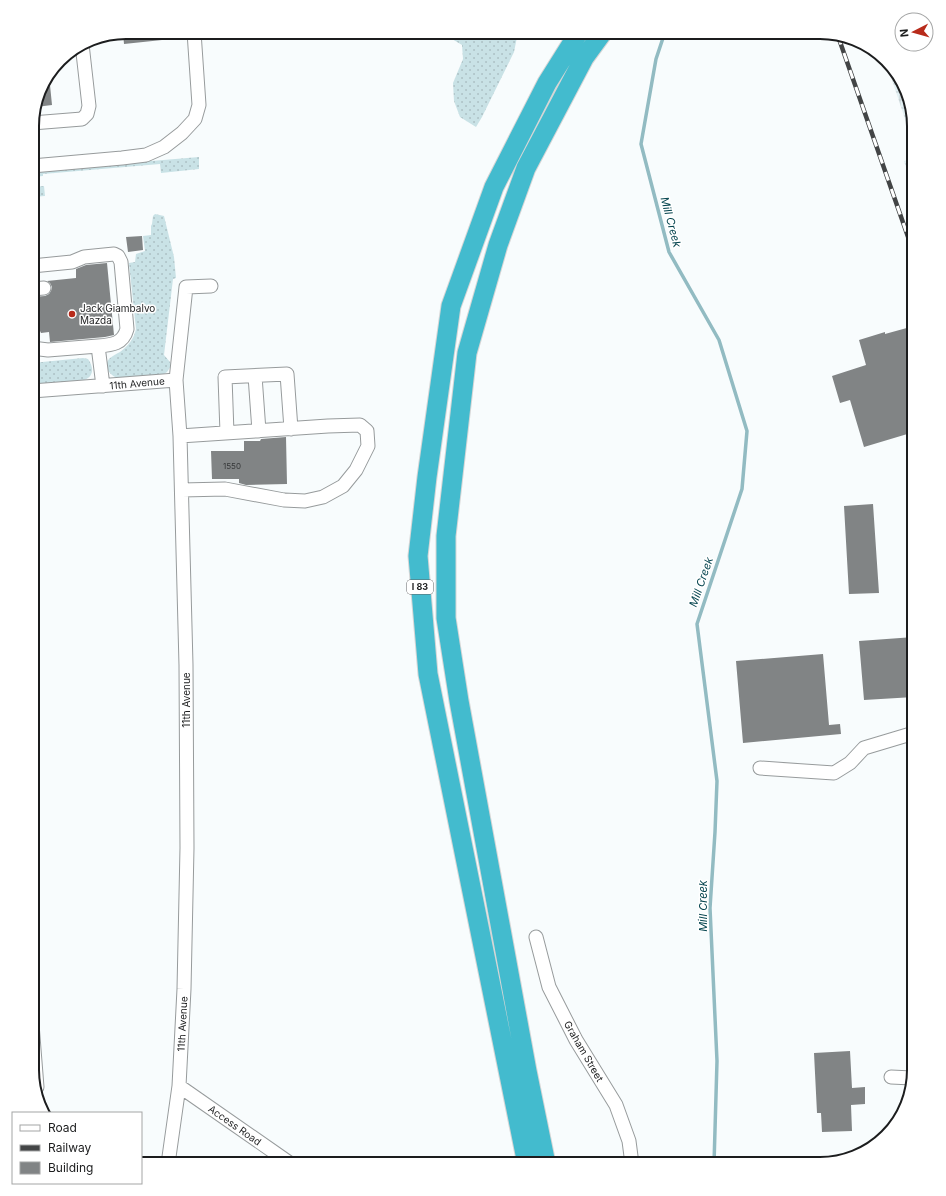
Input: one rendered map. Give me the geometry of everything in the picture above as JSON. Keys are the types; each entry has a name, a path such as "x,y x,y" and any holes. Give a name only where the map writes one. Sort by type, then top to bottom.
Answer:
{"highway":[{"name":"I 83","path":"526,1157 428,674 418,556 426,476 451,306 494,187 547,82 575,39"},
{"name":"I 83","path":"545,1157 527,1071 459,701 446,618 446,536 467,353 498,245 526,168 584,58 598,39"}],"street":[{"path":"39,165 146,155 164,147 182,134 195,119 199,105 194,39"},
{"path":"39,122 82,119 87,114 89,106 83,51"},
{"path":"39,265 72,262 91,256 114,254 118,256 121,262 127,329 125,335 113,345 48,350 39,349"},
{"path":"176,380 186,287 211,286"},
{"path":"98,346 102,386"},
{"path":"227,433 225,377 287,374 290,428"},
{"path":"255,376 259,431"},
{"name":"11th Avenue","path":"39,390 176,380 182,490 186,665 187,848 184,989 179,1086 169,1157"},
{"path":"180,436 290,428 360,425 367,431 368,446 356,470 343,486 323,497 305,501 284,500 225,489 182,490"},
{"path":"760,768 834,773 850,763 864,748 907,735"},
{"name":"Graham Street","path":"536,937 549,987 576,1040 616,1105 629,1141 631,1157"},
{"path":"891,1077 906,1078"},
{"name":"Access Road","path":"179,1086 281,1157"}],"shaded area":[{"path":"452,39 517,39 514,52 476,127 460,117 454,101 453,83 463,59 462,45"},
{"path":"891,76 898,87 904,103 907,125"},
{"path":"199,157 199,169 161,173 160,164 43,174 43,176 39,176 39,170"},
{"path":"907,160 907,170 904,161"},
{"path":"39,186 44,186 45,196 39,196"},
{"path":"155,214 164,216 174,257 176,278 173,279 164,355 170,362 171,366 164,374 118,378 110,373 107,368 107,362 110,358 128,345 134,336 136,329 129,263 135,262 136,254 145,251 143,236 151,235 151,226 153,216"},
{"path":"83,358 88,359 92,371 90,377 84,380 39,384 39,362"}],"building":[{"path":"124,39 162,40 124,44"},
{"path":"50,84 52,105 41,106"},
{"path":"142,236 143,250 128,252 126,237"},
{"name":"Jack Giambalvo Mazda","path":"107,263 114,335 50,342 49,332 41,333 39,331 39,296 45,296 51,291 52,287 47,281 76,278 76,269 86,265"},
{"path":"907,328 907,434 864,447 850,400 840,403 832,376 866,365 859,340 885,332 885,334"},
{"path":"286,437 287,484 246,485 239,483 239,479 212,479 211,451 244,451 244,441 260,441 261,439"},
{"path":"873,504 879,593 849,594 844,506"},
{"path":"907,638 907,697 864,700 859,641"},
{"path":"823,654 829,725 840,724 841,734 743,743 736,661"},
{"path":"850,1051 852,1088 865,1087 865,1104 851,1105 852,1131 822,1132 821,1113 817,1113 814,1053"}],"waterway":[{"name":"Mill Creek","path":"663,39 656,59 641,144 669,252 719,340 747,431 742,489 697,624 717,781 710,908 717,1061 714,1157"}],"railway":[{"path":"840,42 907,234"}],"place":[{"name":"Jack Giambalvo Mazda","path":"72,314"}]}
